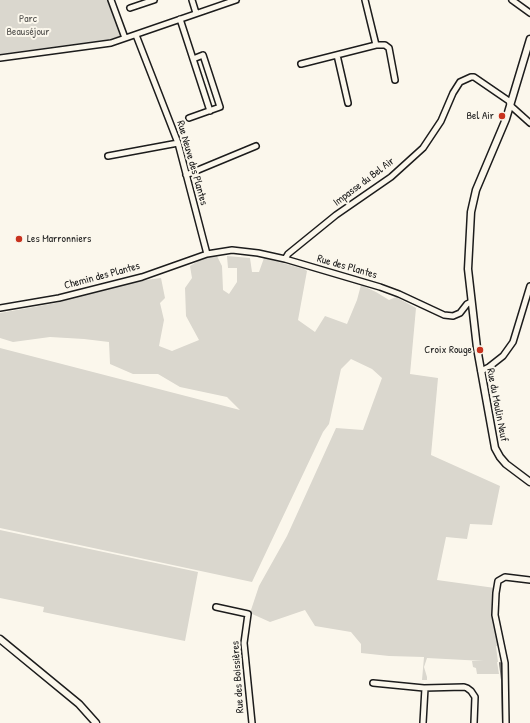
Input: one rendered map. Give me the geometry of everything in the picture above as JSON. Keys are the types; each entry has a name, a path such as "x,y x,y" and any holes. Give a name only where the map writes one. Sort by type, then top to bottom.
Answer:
{"street":[{"path":"111,0 125,38"},
{"path":"130,8 154,0"},
{"path":"192,0 196,13"},
{"path":"0,58 111,43 236,0"},
{"path":"365,0 376,45"},
{"path":"512,0 530,13"},
{"path":"180,19 210,111"},
{"name":"Rue Neuve des Plantes","path":"136,35 178,143 207,254"},
{"name":"Rue du Moulin Neuf","path":"530,39 511,106 476,190 471,212 468,269 477,348 495,448 506,464 530,482"},
{"path":"301,64 376,45 385,45 389,48 395,80"},
{"path":"337,55 348,103"},
{"path":"189,118 220,106 203,56 193,58"},
{"name":"Impasse du Bel Air","path":"285,259 288,254 336,215 391,177 423,148 441,121 453,92 460,82 474,77 509,101 511,106"},
{"path":"511,106 530,123"},
{"path":"108,156 178,143"},
{"path":"186,175 256,146"},
{"name":"Rue des Plantes","path":"207,254 232,250 258,253 285,259 380,287 399,294 444,315 453,316 460,313 467,304 471,302"},
{"name":"Chemin des Plantes","path":"0,308 59,298 142,277 207,254"},
{"path":"481,371 489,367 503,356 513,342 530,286"},
{"path":"506,723 505,662 495,616 498,581 505,577 530,580"},
{"name":"Rue des Boissières","path":"216,607 248,614 244,643 251,723"},
{"path":"0,639 79,704 96,723"},
{"path":"373,683 425,688 464,687 471,691 475,697 474,723"},
{"path":"423,723 425,688"}],"green space":[{"name":"Parc Beauséjour","path":"0,0 107,0 120,36 111,39 0,54"},
{"path":"217,256 222,266 223,290 229,294 237,282 237,268 228,268 227,256 250,258 252,272 259,272 264,258 307,271 298,320 315,332 325,316 347,324 357,300 361,285 389,300 396,297 416,308 410,374 438,378 431,455 500,486 492,525 470,524 467,539 446,537 437,580 495,588 492,616 500,646 496,646 499,674 477,674 476,668 473,667 472,661 484,661 427,658 424,667 427,680 422,680 424,657 389,656 361,653 361,644 351,632 315,626 305,610 270,622 250,613 259,586 287,536 336,428 363,430 382,378 372,369 351,359 341,369 329,424 323,432 252,582 0,528 0,348 240,410 227,397 180,387 158,374 133,374 110,364 109,342 50,337 13,342 0,338 0,313 56,303 130,282 161,278 165,298 160,303 164,320 159,346 172,351 199,340 186,316 185,288 192,278 190,266 203,258"},
{"path":"0,530 198,572 185,641 43,612 44,607 0,598"}],"waterway":[{"path":"500,663 503,723"}],"place":[{"name":"Bel Air","path":"502,116"},
{"name":"Les Marronniers","path":"19,239"},
{"name":"Croix Rouge","path":"480,350"}]}
